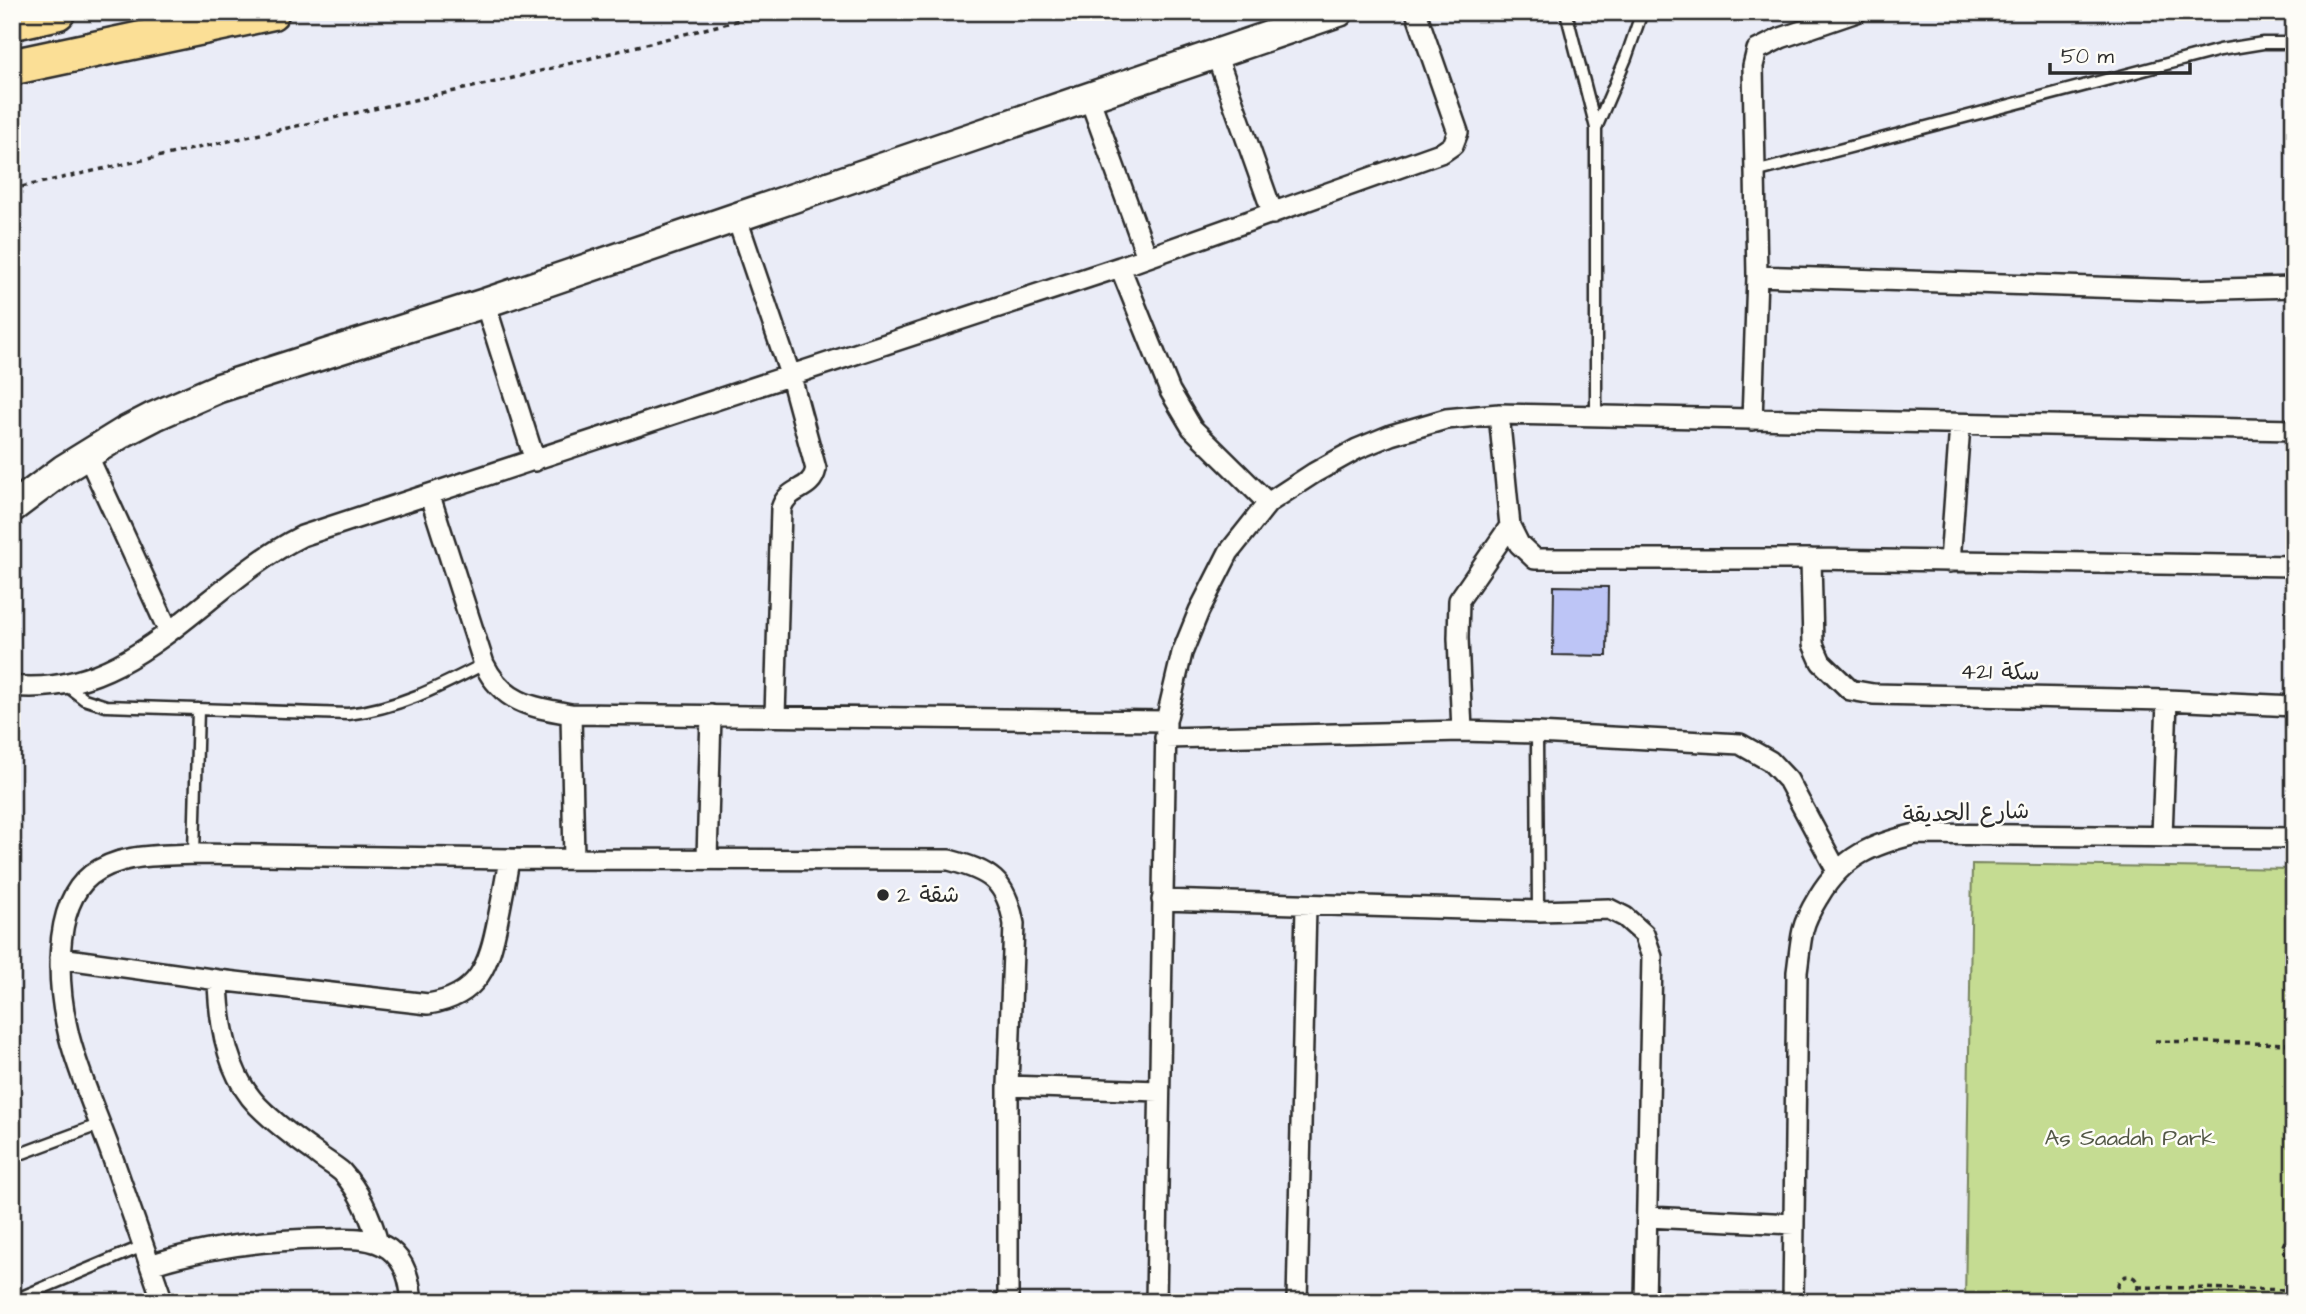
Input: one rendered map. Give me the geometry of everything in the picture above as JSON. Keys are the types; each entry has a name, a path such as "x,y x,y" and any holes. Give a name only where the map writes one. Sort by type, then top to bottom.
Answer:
{"highway":[{"path":"12,22 57,12"},
{"path":"12,67 271,12"}],"street":[{"path":"12,508 87,454 155,416 219,388 485,303 1339,12"},
{"path":"12,686 66,685 111,669 169,632 287,544 327,527 430,496 1120,267 1443,152 1453,145 1458,132 1416,12"},
{"path":"1752,420 1757,276 1753,66 1757,50 1781,38 1857,12"},
{"path":"1216,54 1273,214"},
{"path":"1088,97 1147,257"},
{"path":"736,216 791,377 816,469 814,480 793,491 784,499 781,509 775,716"},
{"path":"1120,267 1170,391 1192,428 1268,503"},
{"path":"1757,276 2185,290 2294,287"},
{"path":"485,303 535,461"},
{"path":"1500,414 1510,526 1519,544 1535,559 1811,559 2294,566"},
{"path":"1156,1302 1165,729 1182,653 1199,611 1229,552 1268,503 1314,472 1357,449 1391,435 1447,419 1500,414 2294,430"},
{"path":"1950,562 1961,425"},
{"path":"87,454 169,632"},
{"path":"430,496 484,664 492,681 510,697 532,707 570,714 775,716 1165,729 1462,731 1740,744 1770,761 1788,780 1837,871"},
{"path":"1462,731 1458,600 1510,526"},
{"name":"سكة 421","path":"1811,559 1813,644 1821,662 1850,690 1873,694 2167,700 2294,706"},
{"path":"2161,836 2167,700"},
{"path":"570,714 574,859"},
{"path":"707,859 711,715"},
{"name":"شارع الحديقة","path":"1793,1302 1797,972 1803,929 1809,912 1846,862 1886,841 1916,834 2294,838"},
{"path":"163,1302 69,1036 60,958 64,920 75,894 91,876 116,862 141,856 194,855 949,860 980,868 999,884 1010,903 1014,924 1008,1086 1008,1302"},
{"path":"60,958 218,980 428,1004 449,1000 467,989 487,963 509,859"},
{"path":"1162,900 1538,911 1609,909 1625,918 1644,934 1653,957 1644,1302"},
{"path":"1297,1302 1306,906"},
{"path":"218,980 226,1045 244,1085 256,1104 277,1123 340,1171 361,1199 378,1243"},
{"path":"1008,1086 1159,1091"},
{"path":"1647,1217 1794,1224"},
{"path":"150,1265 205,1249 250,1242 355,1238 378,1243 398,1257 409,1278 412,1302"}],"lane":[{"path":"1566,12 1596,128 1596,417"},
{"path":"1596,128 1642,12"},
{"path":"1755,172 2220,50 2263,43 2294,43"},
{"path":"66,685 84,699 106,706 327,715 370,712 411,700 484,664"},
{"path":"194,855 198,709"},
{"path":"1537,733 1538,911"},
{"path":"12,1157 101,1124"},
{"path":"12,1301 143,1246"}],"path":[{"path":"12,189 509,79 771,12"},
{"path":"2155,1041 2294,1044"},
{"path":"2138,1287 2293,1290 2293,1259 2284,1254 2282,1248 2285,1241 2294,1237"},
{"path":"2128,1276 2134,1278 2138,1287 2135,1293 2126,1296 2120,1292 2118,1286 2120,1280 2128,1276"}],"green space":[{"name":"As Saadah Park","path":"1972,864 2294,869 2294,1302 1965,1302"}],"building":[{"path":"1554,586 1608,587 1607,656 1553,655"}],"place":[{"name":"شقة 2","path":"883,895"}]}
